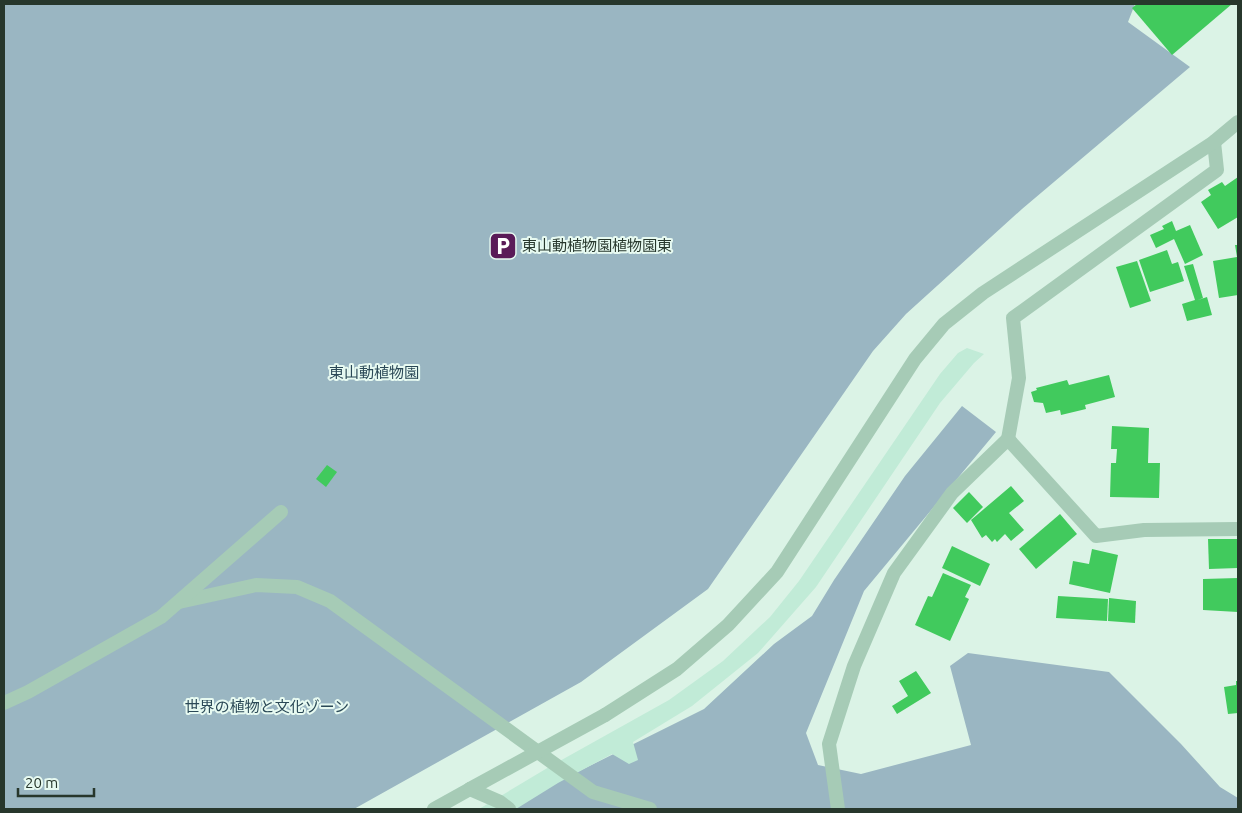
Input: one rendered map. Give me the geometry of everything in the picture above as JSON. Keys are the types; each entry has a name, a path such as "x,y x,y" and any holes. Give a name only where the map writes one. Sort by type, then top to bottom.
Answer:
{"street":[{"path":"434,809 605,715 677,669 728,625 777,572 915,359 944,324 983,293 1214,142 1238,122"},
{"path":"838,809 829,744 854,666 894,573 952,494 1008,439 1019,378 1013,318 1217,170 1214,142"},
{"path":"1008,439 1096,536 1144,530 1238,529"},
{"path":"4,703 28,692 161,618 280,512"},
{"path":"179,602 256,585 297,586 330,601 593,792 650,809"},
{"path":"470,789 500,802 509,809"}],"green space":[{"name":"東山動植物園","path":"4,4 1135,4 1128,22 1190,67 1022,209 906,314 873,351 708,589 581,682 354,809 4,809"},
{"path":"962,406 996,432 864,591 806,733 818,765 861,774 971,745 950,666 968,653 1109,672 1181,744 1220,787 1238,798 1238,809 503,809 704,709 774,644 812,616 834,580 905,476"}],"shaded area":[{"path":"967,348 984,354 940,403 816,587 758,653 692,706 633,742 638,760 629,764 612,754 558,783 516,809 479,809 549,767 669,700 723,661 770,617 799,581 940,374 958,353"}],"building":[{"path":"1137,4 1232,4 1172,55 1132,8"},
{"path":"1238,177 1238,217 1218,229 1201,202 1211,195 1208,190 1222,182 1225,186"},
{"path":"1172,221 1176,231 1190,225 1203,255 1185,264 1174,239 1156,248 1150,235 1164,229 1162,226"},
{"path":"1235,245 1238,245 1238,295 1219,298 1213,261 1237,257"},
{"path":"1167,250 1172,264 1178,262 1184,281 1150,292 1139,260"},
{"path":"1137,261 1151,301 1130,308 1116,267"},
{"path":"1193,264 1203,298 1198,300 1207,297 1212,315 1187,321 1182,304 1195,300 1184,266"},
{"path":"1109,375 1115,397 1085,405 1086,409 1061,415 1060,410 1046,413 1043,403 1034,402 1031,392 1037,390 1036,388 1067,380 1069,385"},
{"path":"1112,426 1149,428 1148,463 1160,463 1159,498 1110,497 1111,463 1116,463 1117,449 1111,449"},
{"path":"327,465 337,472 326,487 316,479"},
{"path":"1011,486 1024,501 1009,513 1024,530 1011,541 1005,534 997,542 995,539 992,542 986,535 982,538 971,520"},
{"path":"969,492 983,507 967,523 953,508"},
{"path":"1060,514 1077,534 1036,569 1019,549"},
{"path":"1208,539 1238,539 1238,568 1209,569"},
{"path":"952,546 990,564 980,586 942,568"},
{"path":"1092,549 1118,555 1110,593 1069,584 1073,561 1089,564"},
{"path":"943,573 971,585 965,597 969,599 950,641 915,625 928,596 932,597"},
{"path":"1238,578 1238,612 1203,610 1203,579"},
{"path":"1058,596 1108,599 1107,621 1056,618"},
{"path":"1109,598 1136,601 1135,623 1108,621"},
{"path":"916,671 931,693 897,714 892,706 908,696 899,681"},
{"path":"1236,681 1238,681 1238,713 1228,714 1224,687 1236,685"}],"place":[{"name":"東山動植物園植物園東","path":"503,246"}],"park label":[{"name":"世界の植物と文化ゾーン","path":"267,707"}]}
